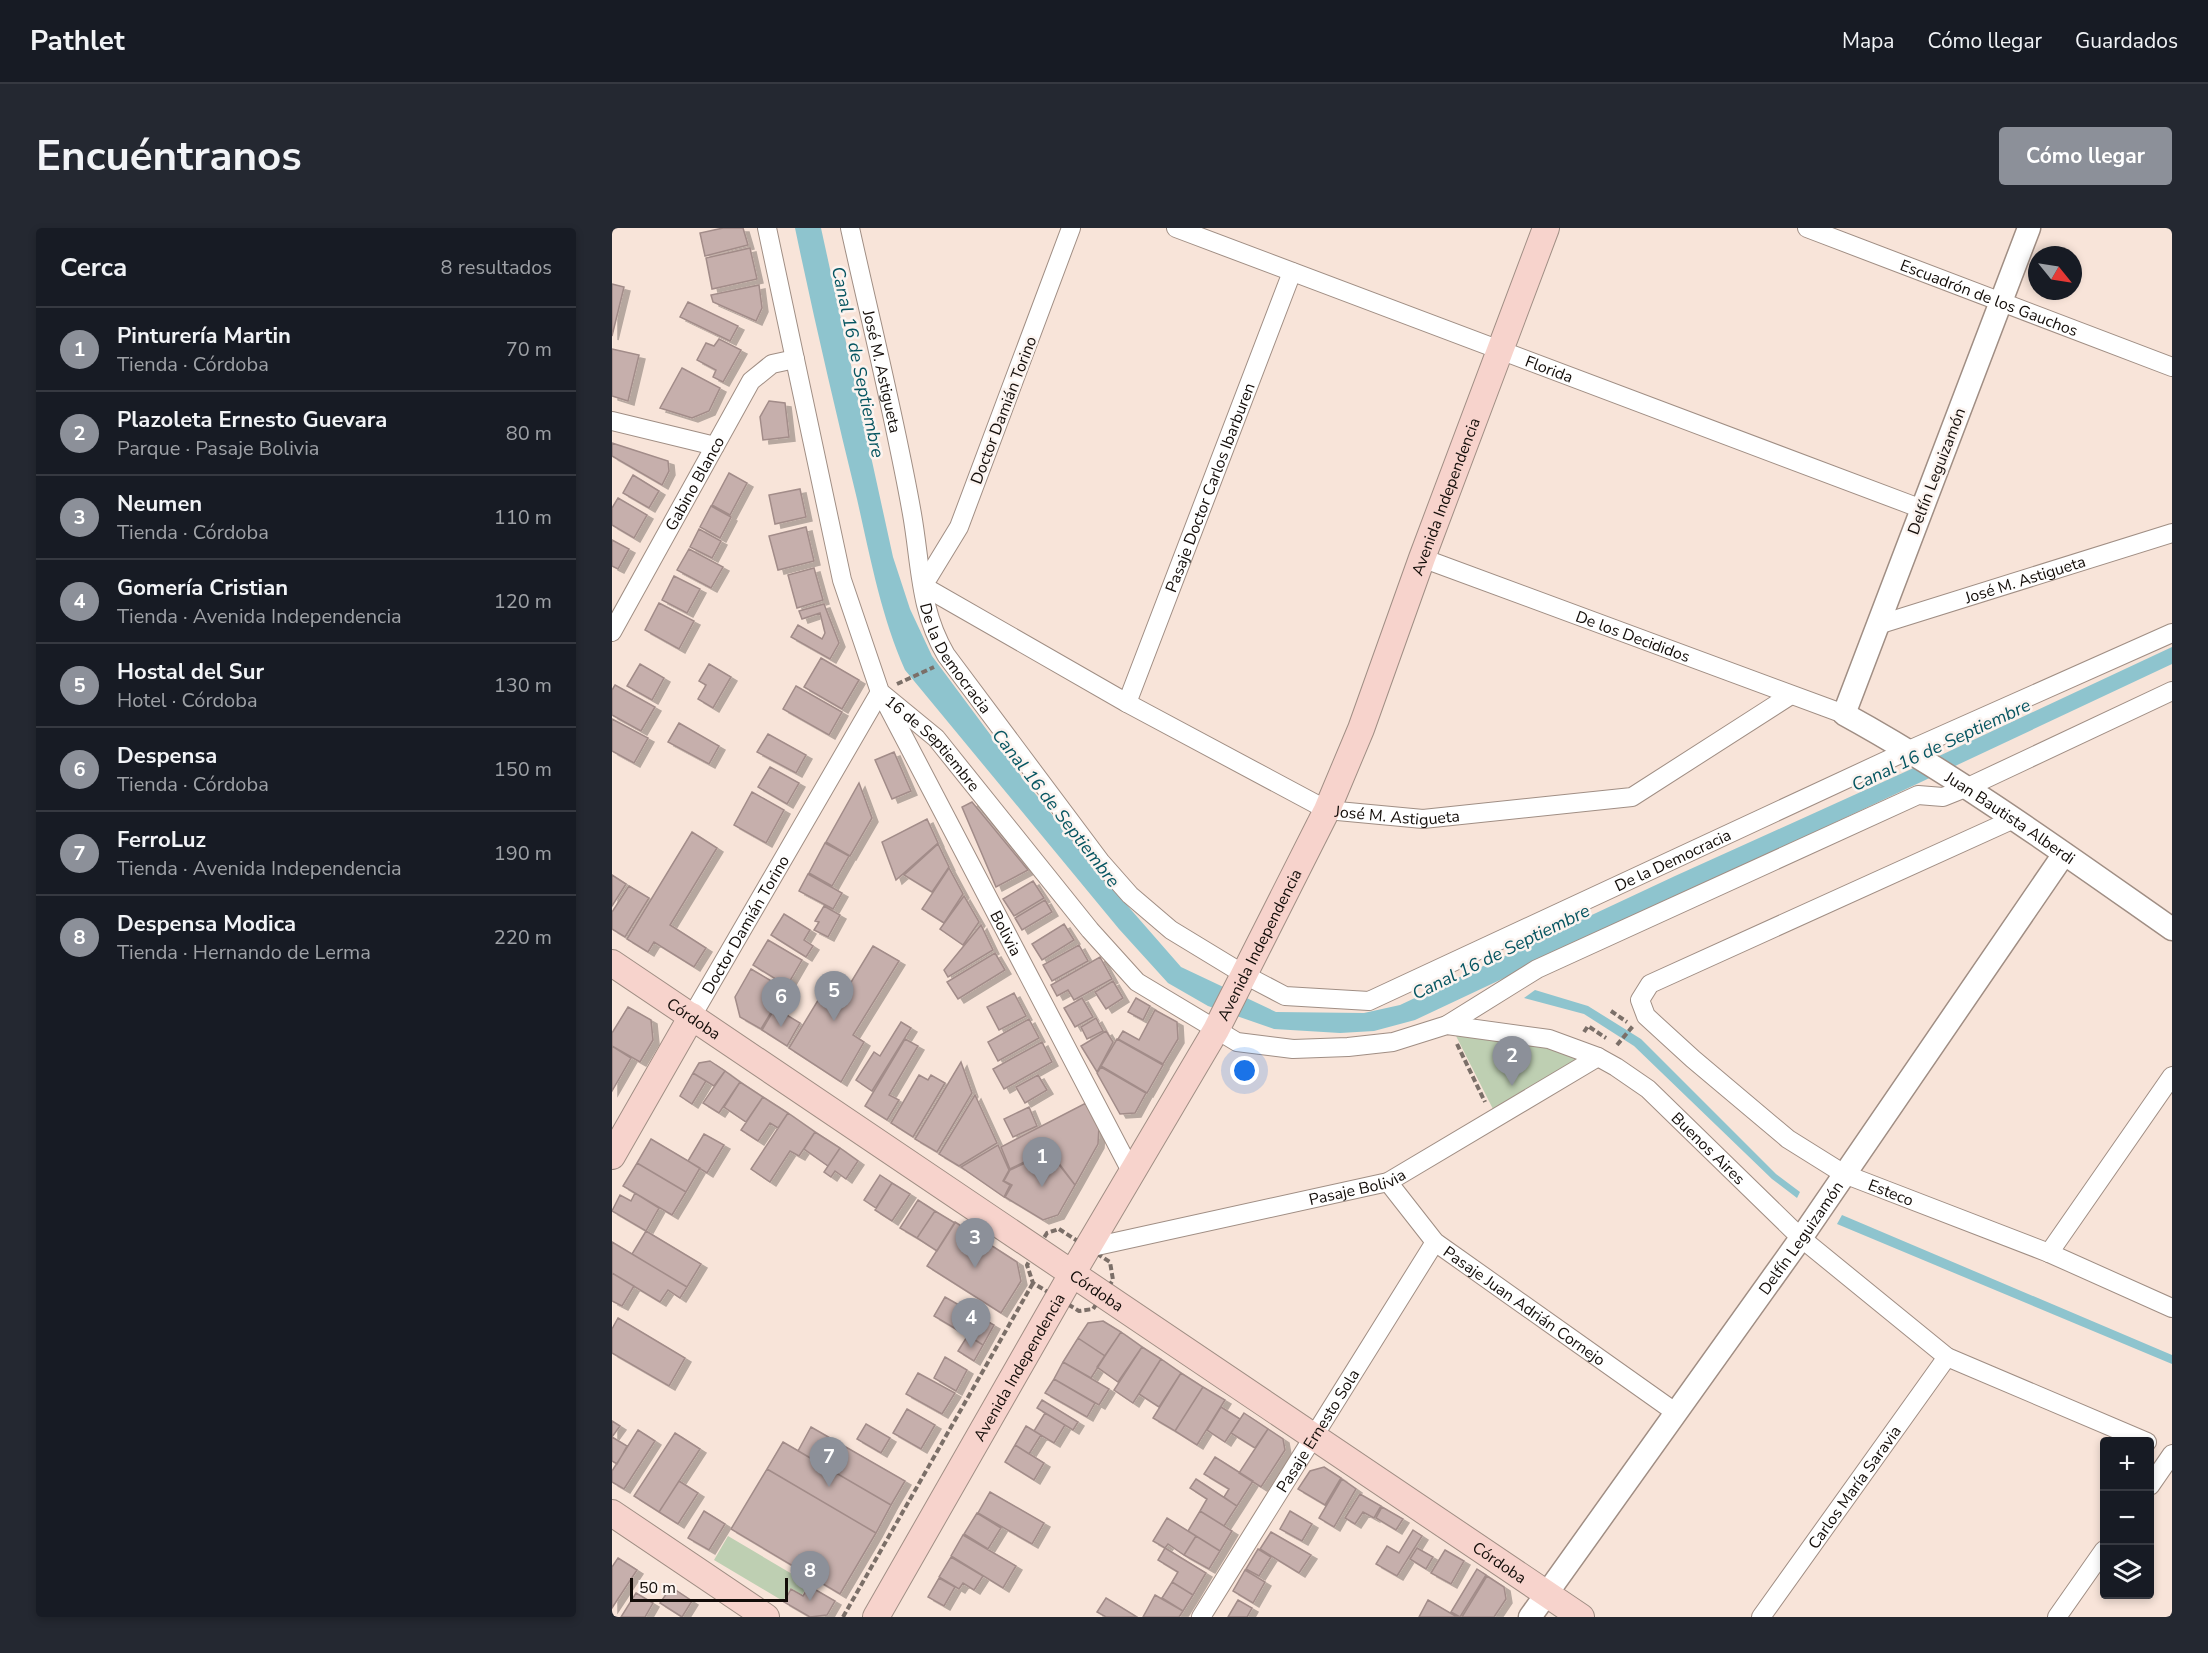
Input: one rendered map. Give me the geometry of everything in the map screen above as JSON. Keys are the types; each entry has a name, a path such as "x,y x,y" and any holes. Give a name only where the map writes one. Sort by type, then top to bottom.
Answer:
{"main road":[{"name":"Avenida Independencia","path":"876,1617 1072,1274 1216,1030 1327,810 1361,729 1422,558 1546,228"},
{"name":"Córdoba","path":"612,963 1581,1617"},
{"name":"Doctor Damián Torino","path":"612,1156 692,1016"},
{"path":"612,1513 766,1617"}],"street":[{"name":"16 de Septiembre","path":"767,228 842,580 880,692 936,738 1090,930 1137,982 1216,1030"},
{"name":"José M. Astigueta","path":"850,228 912,514"},
{"name":"Doctor Damián Torino","path":"923,586 959,526 1071,228"},
{"name":"Florida","path":"1176,228 1922,509"},
{"name":"Escuadrón de los Gauchos","path":"1807,228 2172,367"},
{"name":"Delfín Leguizamón","path":"1844,714 2029,228"},
{"name":"Pasaje Doctor Carlos Ibarburen","path":"1127,703 1292,272"},
{"name":"Gabino Blanco","path":"612,632 751,381 772,364 795,359"},
{"path":"612,421 715,446"},
{"name":"De la Democracia","path":"912,514 926,612 934,635 949,659 1101,861 1130,895 1171,930 1245,975 1285,996 1369,1001 1909,750 2172,633"},
{"name":"José M. Astigueta","path":"1878,625 2172,533"},
{"name":"De los Decididos","path":"1422,558 1844,714"},
{"name":"José M. Astigueta","path":"923,586 1127,703 1327,810 1423,819 1632,797 1791,694"},
{"path":"1447,1025 1537,969 1918,795 1944,797 2172,691"},
{"name":"Doctor Damián Torino","path":"692,1016 880,692"},
{"name":"Bolivia","path":"880,692 1132,1173"},
{"name":"Juan Bautista Alberdi","path":"1844,714 1909,750 1968,787 2172,929"},
{"name":"Esteco","path":"2014,819 1650,984 1640,1000 1646,1016 1693,1059 1788,1139 1844,1174 2049,1253 2172,1308"},
{"name":"Delfín Leguizamón","path":"1530,1617 1801,1238 2064,854"},
{"name":"Buenos Aires","path":"1216,1030 1237,1042 1293,1049 1393,1042 1447,1025 1549,1040 1598,1057 1648,1089 1801,1238 1947,1357 2137,1437"},
{"name":"Pasaje Bolivia","path":"1088,1248 1388,1182 1598,1057"},
{"path":"2049,1253 2172,1076"},
{"name":"Pasaje Juan Adrián Cornejo","path":"1388,1182 1435,1242 1675,1412"},
{"name":"Pasaje Ernesto Sola","path":"1201,1617 1315,1438 1435,1242"},
{"name":"Carlos María Saravia","path":"1761,1617 1947,1357"},
{"name":"Buenos Aires","path":"2154,1444 2172,1453"},
{"path":"2154,1480 2172,1453"},
{"path":"2057,1617 2100,1556"}],"path":[{"path":"880,692 949,659"},
{"path":"1611,1011 1634,1026 1618,1046"},
{"path":"1447,1025 1494,1119"},
{"path":"843,1617 1033,1283"}],"green space":[{"path":"1453,1030 1548,1043 1589,1058 1495,1113"},
{"path":"728,1536 809,1584 802,1595 791,1588 783,1601 714,1560"}],"water":[{"path":"795,228 821,228 893,557 910,609 932,656 1021,776 1098,872 1181,967 1276,1012 1364,1013 1400,1005 2172,647 2172,664 1415,1020 1374,1031 1340,1033 1274,1029 1208,1006 1168,983 1119,929 905,670 889,629 877,586"},
{"path":"1535,990 1588,1006 1641,1039 1776,1174 1800,1192 1797,1198 1772,1179 1634,1046 1584,1014 1524,998"},
{"path":"1842,1215 2172,1355 2172,1364 1837,1224"}],"building":[{"path":"723,228 743,228 748,245 705,256 700,233"},
{"path":"750,248 757,279 712,289 706,258"},
{"path":"612,284 624,287 612,336"},
{"path":"759,285 762,308 756,321 713,302 711,295"},
{"path":"688,302 738,326 730,341 680,317"},
{"path":"719,339 741,350 723,382 713,377 716,370 697,360 706,343 714,346"},
{"path":"612,349 639,355 628,401 612,396"},
{"path":"682,368 720,388 709,411 692,418 660,408"},
{"path":"769,401 785,403 789,437 763,440 760,417"},
{"path":"612,443 668,461 669,471 662,485 612,456"},
{"path":"729,473 747,483 730,515 712,505"},
{"path":"633,475 659,491 649,508 623,493"},
{"path":"800,489 806,517 775,524 769,495"},
{"path":"618,498 647,515 634,538 612,525 612,508"},
{"path":"711,506 731,517 720,538 700,527"},
{"path":"806,527 814,561 778,570 769,536"},
{"path":"699,529 721,541 712,558 690,547"},
{"path":"612,540 629,549 618,569 612,566"},
{"path":"689,549 723,567 711,588 677,570"},
{"path":"814,568 823,600 797,608 788,575"},
{"path":"674,576 700,589 687,613 662,600"},
{"path":"659,603 694,621 679,649 645,630"},
{"path":"824,604 839,643 830,659 791,637 798,625 822,639 825,633 820,613 802,619 799,611"},
{"path":"821,658 859,680 842,709 804,687"},
{"path":"640,664 664,678 652,700 627,686"},
{"path":"709,664 731,677 713,708 698,699 706,685 699,681"},
{"path":"615,685 655,707 641,731 612,715 612,690"},
{"path":"796,686 842,712 829,735 783,709"},
{"path":"612,719 648,738 634,763 612,751"},
{"path":"679,723 719,746 709,764 668,742"},
{"path":"768,734 806,755 796,773 757,752"},
{"path":"894,752 911,791 892,799 875,760"},
{"path":"770,767 799,783 787,804 758,787"},
{"path":"859,783 872,818 850,856 826,842"},
{"path":"752,792 784,810 766,843 734,825"},
{"path":"972,802 1028,870 996,887 962,807"},
{"path":"927,819 938,843 896,880 882,842"},
{"path":"692,832 717,848 670,925 706,948 694,967 654,942 648,952 627,939"},
{"path":"825,843 849,856 832,886 809,873"},
{"path":"938,844 949,867 932,892 904,875"},
{"path":"949,868 963,894 944,923 922,909"},
{"path":"808,874 842,893 833,909 799,891"},
{"path":"612,875 626,884 612,906"},
{"path":"1033,881 1044,898 1014,916 1003,899"},
{"path":"629,886 649,898 625,937 612,929 612,912"},
{"path":"964,896 979,922 963,945 940,929"},
{"path":"1045,900 1052,912 1022,930 1015,918"},
{"path":"824,906 840,915 828,937 814,930 819,922 815,921"},
{"path":"784,914 810,930 804,940 813,946 806,957 771,935"},
{"path":"1064,924 1074,940 1042,960 1032,944"},
{"path":"981,925 993,950 948,977 944,970"},
{"path":"768,940 802,960 787,986 753,965"},
{"path":"1079,945 1088,961 1052,981 1043,965"},
{"path":"873,946 899,961 853,1035 864,1042 841,1082 789,1048 820,997 836,1007"},
{"path":"995,953 1005,970 958,999 947,982"},
{"path":"1100,957 1112,979 1074,1000 1068,990 1057,996 1051,985"},
{"path":"751,969 785,989 761,1029 740,1017 735,997"},
{"path":"1113,981 1123,998 1106,1009 1095,992"},
{"path":"1014,993 1026,1016 999,1030 987,1007"},
{"path":"1082,998 1093,1017 1075,1027 1064,1008"},
{"path":"1136,998 1150,1006 1143,1020 1128,1012"},
{"path":"628,1007 651,1020 653,1040 640,1062 612,1046 612,1033"},
{"path":"775,1008 800,1023 787,1046 762,1030"},
{"path":"1155,1010 1177,1022 1178,1039 1163,1064 1118,1039 1123,1031 1139,1040"},
{"path":"1096,1018 1103,1031 1087,1039 1081,1027"},
{"path":"1029,1019 1039,1038 998,1061 988,1042"},
{"path":"901,1022 911,1028 872,1091 856,1080 874,1052 880,1056"},
{"path":"1106,1031 1113,1042 1097,1072 1081,1046"},
{"path":"905,1039 918,1046 889,1095 899,1100 887,1120 865,1106"},
{"path":"1117,1039 1163,1065 1147,1093 1101,1066"},
{"path":"1042,1042 1052,1062 1004,1089 993,1069"},
{"path":"612,1046 631,1058 612,1091"},
{"path":"710,1061 725,1071 714,1086 693,1073 699,1063"},
{"path":"961,1062 972,1093 937,1152 915,1139"},
{"path":"1101,1067 1146,1093 1135,1113 1120,1114 1097,1073"},
{"path":"725,1071 740,1082 719,1113 703,1103"},
{"path":"693,1073 706,1081 692,1104 680,1096"},
{"path":"919,1075 928,1080 931,1075 945,1083 913,1137 891,1123"},
{"path":"1038,1075 1047,1090 1025,1103 1016,1087"},
{"path":"740,1082 763,1097 746,1122 724,1107"},
{"path":"975,1095 997,1143 959,1166 939,1154"},
{"path":"763,1097 788,1113 778,1128 770,1123 758,1141 741,1130"},
{"path":"1086,1103 1099,1126 1098,1144 1075,1185 1049,1150 1010,1169 1001,1147"},
{"path":"1029,1107 1037,1126 1013,1137 1004,1119"},
{"path":"788,1113 815,1132 799,1156 790,1151 770,1182 751,1169"},
{"path":"815,1132 840,1148 828,1166 804,1149"},
{"path":"704,1134 724,1145 707,1173 688,1161"},
{"path":"651,1139 700,1168 686,1192 637,1163"},
{"path":"998,1145 1009,1170 1003,1181 1010,1185 1004,1197 961,1167"},
{"path":"840,1148 858,1161 846,1179 835,1171 831,1177 824,1172"},
{"path":"1049,1152 1075,1185 1058,1215 1043,1220 1005,1197 1012,1185 1004,1181 1010,1170"},
{"path":"637,1163 686,1192 672,1215 623,1186"},
{"path":"880,1175 892,1183 876,1208 864,1200"},
{"path":"892,1183 910,1194 892,1221 875,1210"},
{"path":"635,1193 659,1208 646,1231 612,1211 620,1195 631,1201"},
{"path":"918,1200 935,1211 917,1238 900,1228"},
{"path":"935,1211 955,1223 937,1251 917,1238"},
{"path":"955,1222 1017,1262 1021,1281 1001,1313 927,1266"},
{"path":"646,1231 701,1264 687,1287 632,1254"},
{"path":"612,1242 687,1287 680,1298 668,1290 660,1302 612,1273"},
{"path":"612,1273 634,1286 622,1306 612,1301"},
{"path":"945,1297 994,1325 983,1345 934,1316"},
{"path":"618,1318 685,1358 669,1386 612,1353 612,1329"},
{"path":"1103,1321 1121,1332 1105,1356 1078,1338 1088,1323"},
{"path":"1121,1332 1142,1347 1118,1382 1097,1367"},
{"path":"968,1335 983,1345 974,1361 958,1351"},
{"path":"1078,1338 1105,1356 1091,1378 1063,1362"},
{"path":"1142,1347 1161,1359 1133,1403 1114,1390"},
{"path":"945,1357 967,1370 956,1391 934,1378"},
{"path":"1161,1359 1181,1373 1159,1407 1139,1394"},
{"path":"1063,1362 1109,1389 1099,1405 1054,1379"},
{"path":"918,1373 955,1393 942,1414 906,1394"},
{"path":"1181,1373 1203,1387 1175,1431 1153,1418"},
{"path":"1054,1379 1095,1403 1087,1417 1045,1393"},
{"path":"1203,1387 1225,1400 1197,1445 1175,1431"},
{"path":"1042,1400 1078,1422 1073,1430 1037,1408"},
{"path":"1221,1407 1240,1419 1225,1442 1207,1430"},
{"path":"907,1409 935,1425 921,1449 893,1433"},
{"path":"1045,1413 1065,1425 1054,1443 1034,1431"},
{"path":"1244,1413 1268,1429 1255,1448 1231,1433"},
{"path":"612,1421 620,1426 612,1437"},
{"path":"866,1424 890,1438 881,1453 857,1439"},
{"path":"1026,1426 1041,1435 1029,1454 1015,1445"},
{"path":"811,1427 905,1481 891,1505 798,1451"},
{"path":"1268,1429 1283,1439 1285,1450 1261,1487 1239,1473"},
{"path":"638,1430 655,1441 624,1489 612,1482 612,1471"},
{"path":"675,1433 700,1449 659,1512 634,1496"},
{"path":"612,1437 627,1446 617,1464 612,1461"},
{"path":"783,1442 891,1505 876,1533 767,1469"},
{"path":"1015,1445 1044,1463 1034,1480 1005,1462"},
{"path":"1215,1457 1253,1481 1237,1506 1224,1497 1229,1489 1204,1474"},
{"path":"1324,1467 1341,1478 1325,1505 1298,1489 1310,1471"},
{"path":"767,1469 876,1533 840,1594 731,1529"},
{"path":"1196,1479 1237,1506 1224,1526 1200,1511 1207,1499 1190,1488"},
{"path":"1342,1479 1356,1489 1334,1527 1319,1518"},
{"path":"679,1481 698,1493 678,1524 659,1512"},
{"path":"990,1492 1044,1523 1032,1544 978,1513"},
{"path":"1360,1494 1381,1506 1374,1518 1363,1512 1355,1524 1345,1518"},
{"path":"1382,1507 1403,1519 1396,1530 1376,1518"},
{"path":"704,1511 725,1524 709,1550 688,1538"},
{"path":"1200,1511 1232,1531 1220,1551 1188,1531"},
{"path":"1290,1511 1312,1524 1302,1541 1280,1529"},
{"path":"977,1513 1001,1528 988,1549 964,1534"},
{"path":"1167,1518 1196,1536 1184,1555 1168,1544 1165,1548 1153,1541"},
{"path":"1413,1530 1422,1536 1397,1576 1376,1564 1387,1546 1399,1553"},
{"path":"1271,1532 1311,1555 1299,1573 1260,1549"},
{"path":"963,1535 1016,1566 1003,1588 951,1556"},
{"path":"1196,1536 1220,1551 1209,1569 1184,1555"},
{"path":"1165,1548 1206,1573 1193,1595 1172,1582 1178,1572 1158,1560"},
{"path":"1417,1548 1433,1557 1426,1569 1410,1559"},
{"path":"1258,1549 1271,1557 1259,1576 1246,1569"},
{"path":"1445,1550 1464,1561 1451,1584 1431,1573"},
{"path":"951,1557 983,1576 974,1590 963,1583 959,1589 939,1577"},
{"path":"618,1558 637,1570 612,1608 612,1567"},
{"path":"1477,1569 1486,1575 1460,1617 1451,1612"},
{"path":"1245,1570 1265,1582 1253,1603 1233,1591"},
{"path":"1487,1576 1504,1587 1506,1599 1494,1617 1462,1617"},
{"path":"939,1578 955,1587 944,1606 928,1597"},
{"path":"1172,1582 1193,1595 1183,1611 1162,1598"},
{"path":"809,1586 835,1601 827,1615 810,1617 784,1602 791,1589 803,1596"},
{"path":"671,1587 692,1601 682,1617 660,1603"},
{"path":"636,1593 653,1603 645,1617 621,1617"},
{"path":"1155,1595 1183,1611 1179,1617 1143,1617"},
{"path":"1106,1598 1137,1617 1106,1617 1097,1612"},
{"path":"1238,1600 1252,1608 1247,1617 1228,1617"},
{"path":"1428,1600 1457,1617 1419,1617"}],"place":[{"name":"Hostal del Sur","path":"834,1021"},
{"name":"Despensa","path":"781,1027"},
{"name":"Plazoleta Ernesto Guevara","path":"1512,1086"},
{"name":"Pinturería Martin","path":"1042,1187"},
{"name":"Neumen","path":"975,1268"},
{"name":"Gomería Cristian","path":"971,1348"},
{"name":"FerroLuz","path":"829,1487"},
{"name":"Despensa Modica","path":"810,1601"}],"water label":[{"name":"Canal 16 de Septiembre","path":"858,362"},
{"name":"Canal 16 de Septiembre","path":"1941,745"},
{"name":"Canal 16 de Septiembre","path":"1056,808"},
{"name":"Canal 16 de Septiembre","path":"1501,952"}]}
